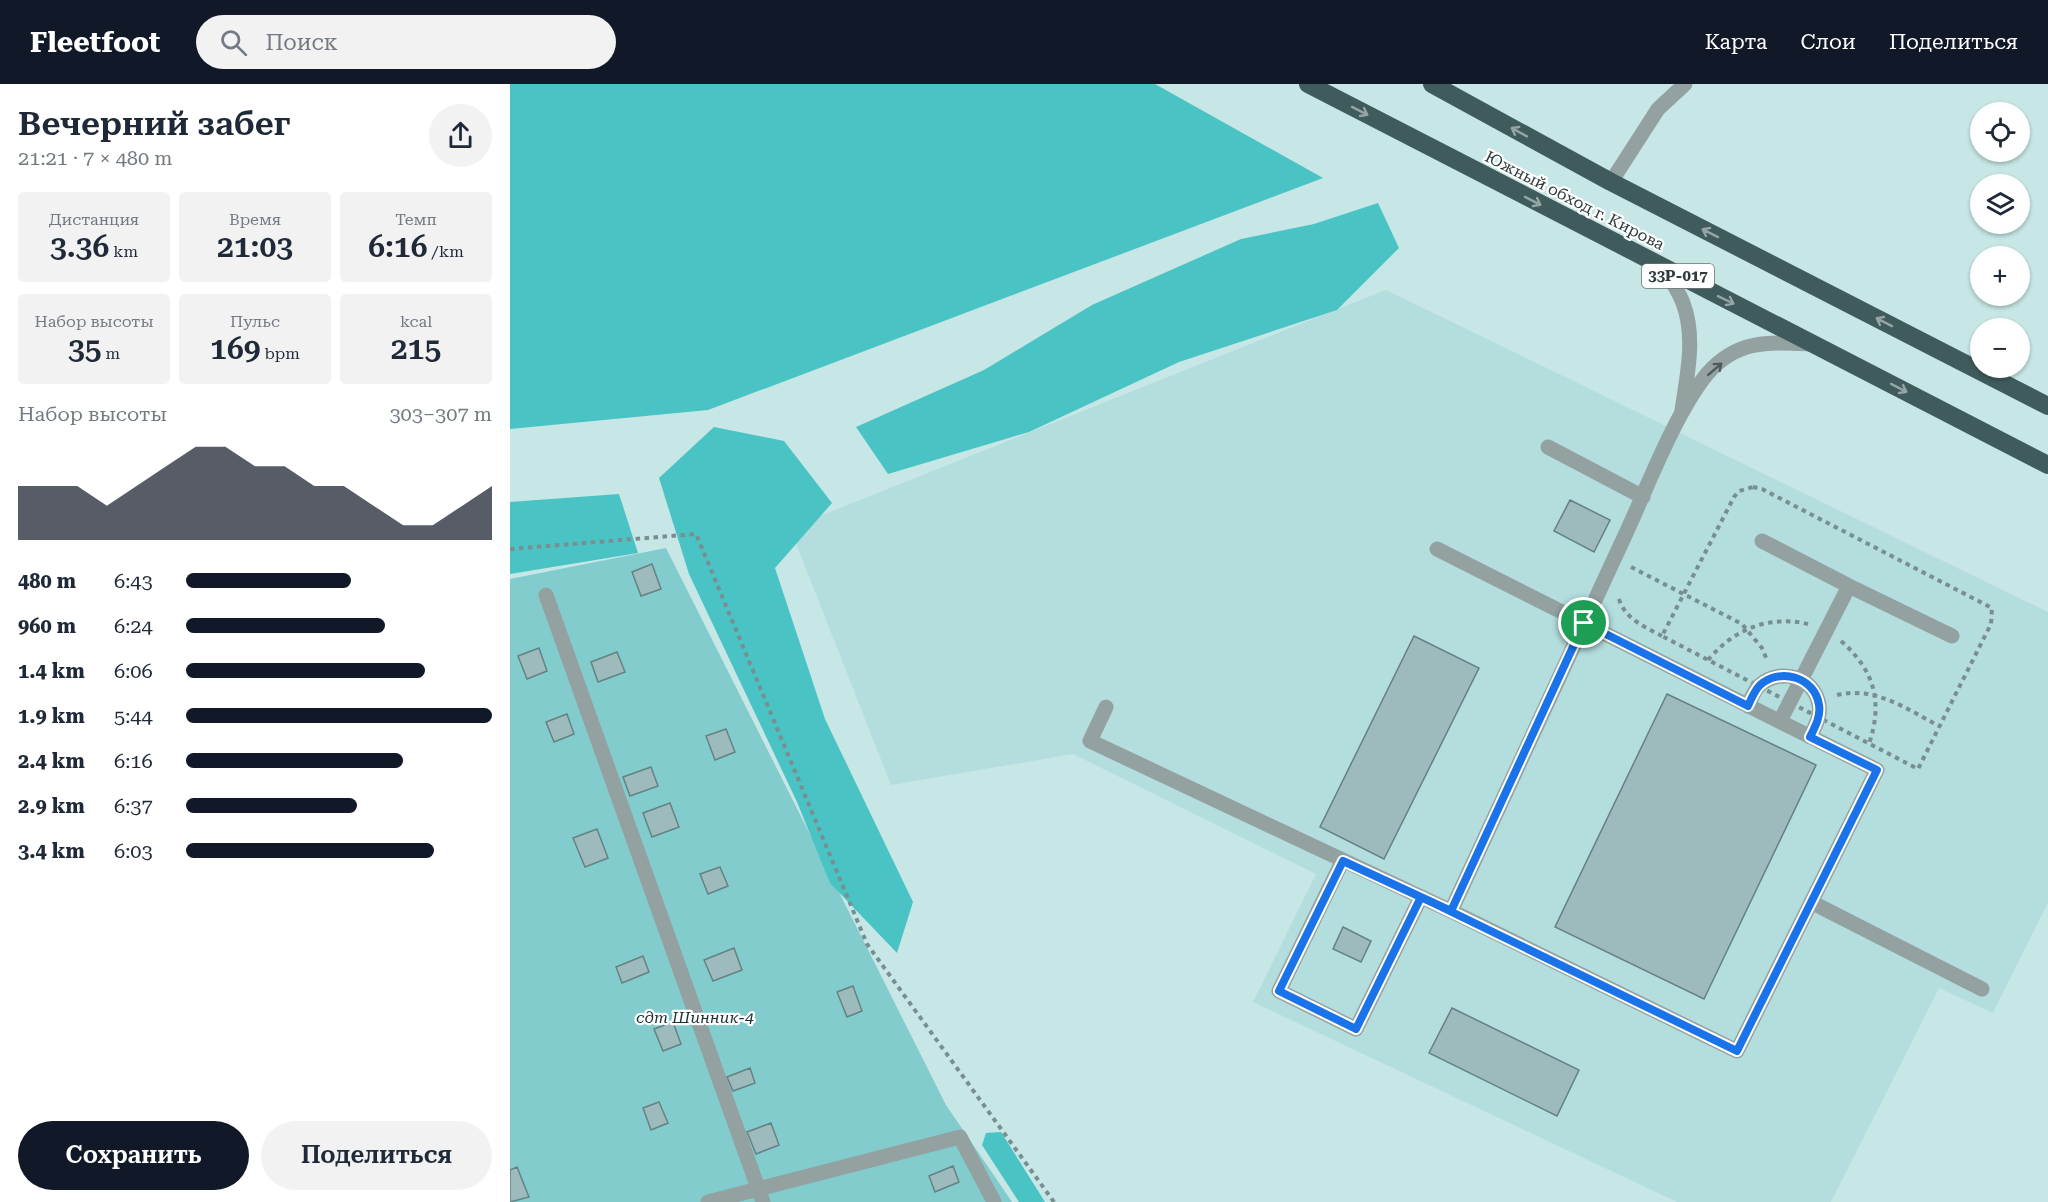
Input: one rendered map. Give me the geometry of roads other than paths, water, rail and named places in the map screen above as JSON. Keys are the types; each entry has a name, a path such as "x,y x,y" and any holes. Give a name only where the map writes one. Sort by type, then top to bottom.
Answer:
{"highway":[{"name":"Южный обход г. Кирова","path":"1308,84 2048,465"},
{"name":"Южный обход г. Кирова","path":"1432,84 1611,182 2048,406"}],"street":[{"path":"1611,182 1658,109 1685,84"},
{"path":"1666,270 1684,304 1690,335 1689,363 1681,416"},
{"path":"1451,911 1681,416 1708,374 1745,346 1766,342 1816,345"},
{"path":"1548,447 1643,496"},
{"path":"1762,541 1952,636"},
{"path":"1106,707 1090,741 1451,911 1737,1051 1877,770 1437,549"},
{"path":"1780,721 1850,586"},
{"path":"546,595 761,1196"},
{"path":"1748,706 1758,686 1773,678 1790,675 1801,680 1812,687 1818,701 1819,717 1810,737"},
{"path":"1343,861 1279,991 1356,1029 1421,897"},
{"path":"1811,902 1982,988"},
{"path":"708,1202 761,1196 960,1137 994,1202"}],"park label":[{"name":"сдт Шинник-4","path":"695,1017"}]}
